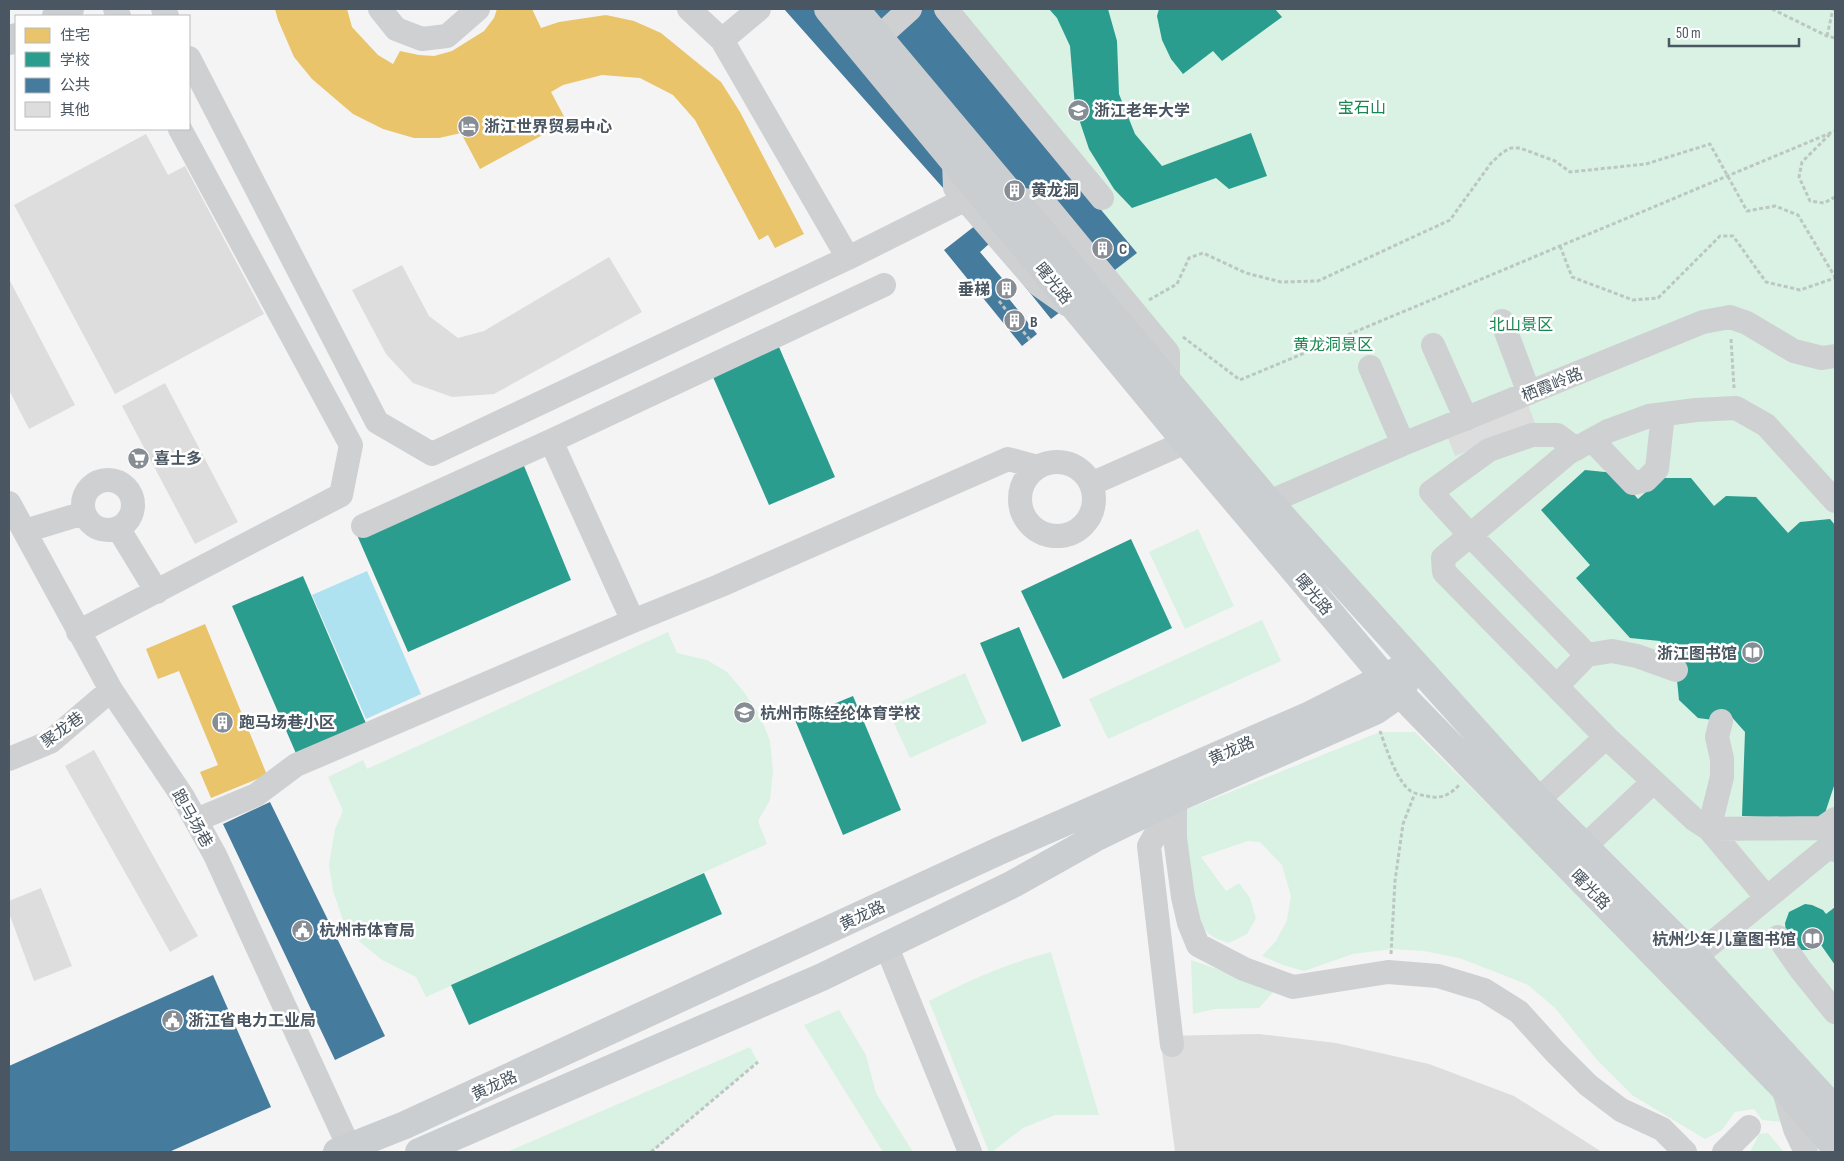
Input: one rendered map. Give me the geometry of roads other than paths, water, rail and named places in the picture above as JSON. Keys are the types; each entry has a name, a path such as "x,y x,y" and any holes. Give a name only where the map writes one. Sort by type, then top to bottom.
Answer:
{"main road":[{"path":"58,15 70,9"},
{"name":"曙光路","path":"828,9 954,162 972,196 1079,313 1393,685 1783,1087 1835,1147"},
{"name":"曙光路","path":"868,18 1014,198 1269,502 1538,800 1695,957 1835,1110"},
{"path":"1393,685 1413,662"},
{"name":"黄龙路","path":"419,1152 800,986 886,946 1013,884 1096,838 1176,799 1375,711 1393,685"},
{"name":"黄龙路","path":"343,1150 405,1125 782,953 999,851 1310,715 1393,685"},
{"path":"782,953 798,954 807,962 807,974 800,986"},
{"path":"375,1152 405,1125"}],"street":[{"path":"380,9 396,29 422,39 447,36 478,9"},
{"path":"722,40 759,9"},
{"path":"868,18 910,9"},
{"path":"946,9 1102,198"},
{"path":"695,11 722,40 848,258"},
{"path":"190,60 378,422 432,454 848,258 972,196"},
{"path":"78,632 341,495 351,445 181,130"},
{"path":"363,526 551,441 884,285"},
{"name":"栖霞岭路","path":"1269,502 1403,444 1703,322 1730,317 1747,322 1794,351 1822,358 1835,356"},
{"path":"1502,321 1529,393"},
{"path":"1433,346 1466,419"},
{"path":"1370,367 1403,444"},
{"path":"1767,898 1709,829 1695,820 1606,737 1444,572 1443,558 1568,453 1608,431 1649,416 1696,410 1735,408 1766,425 1835,501"},
{"path":"1587,655 1470,535 1431,492 1489,450 1532,435 1557,435 1584,444 1633,483 1646,480 1657,470 1663,414"},
{"path":"551,441 634,621"},
{"path":"1090,484 1186,442"},
{"path":"196,820 256,795 296,765 719,586 1008,459 1038,467"},
{"path":"1050,462 1062,462 1074,466 1084,474 1090,484 1094,496 1093,508 1088,520 1080,529 1070,535 1057,537 1045,535 1034,529 1020,509 1022,485 1029,474 1038,467 1050,462"},
{"path":"108,480 124,486 129,492 132,508 130,516 118,528 110,530 94,526 84,513 84,497 93,484 108,480"},
{"name":"跑马场巷","path":"9,503 111,690 183,797 215,855 343,1150"},
{"path":"25,531 84,513"},
{"path":"118,528 156,592"},
{"path":"1556,686 1587,655 1612,651 1637,656 1676,670"},
{"name":"聚龙巷","path":"9,759 50,742 111,690"},
{"path":"1709,829 1722,777 1722,759 1717,737 1721,721"},
{"path":"1538,800 1606,737"},
{"path":"1584,847 1653,782"},
{"path":"1172,1045 1149,846 1176,799"},
{"path":"1176,799 1175,838 1183,897 1189,923 1198,945 1244,969 1293,987 1388,972 1438,976 1484,990 1519,1012 1555,1052 1588,1084 1621,1110 1662,1129 1685,1152"},
{"path":"1709,829 1822,828 1835,819"},
{"path":"1695,957 1833,847"},
{"path":"1778,937 1800,970 1835,1012"},
{"path":"886,946 970,1152"},
{"path":"1783,1087 1795,1129 1806,1152"},
{"path":"1724,1152 1749,1127"}],"water":[{"path":"367,571 421,694 366,719 312,595"}],"place":[{"name":"浙江老年大学","path":"1078,110"},
{"name":"浙江世界贸易中心","path":"468,126"},
{"name":"黄龙洞","path":"1015,190"},
{"name":"C","path":"1103,248"},
{"name":"垂梯","path":"1006,289"},
{"name":"B","path":"1014,321"},
{"name":"喜士多","path":"138,458"},
{"name":"浙江图书馆","path":"1753,653"},
{"name":"杭州市陈经纶体育学校","path":"744,713"},
{"name":"跑马场巷小区","path":"223,722"},
{"name":"杭州市体育局","path":"303,930"},
{"name":"杭州少年儿童图书馆","path":"1812,939"},
{"name":"浙江省电力工业局","path":"172,1020"}],"park label":[{"name":"宝石山","path":"1362,107"},
{"name":"北山景区","path":"1521,324"},
{"name":"黄龙洞景区","path":"1333,344"}]}
